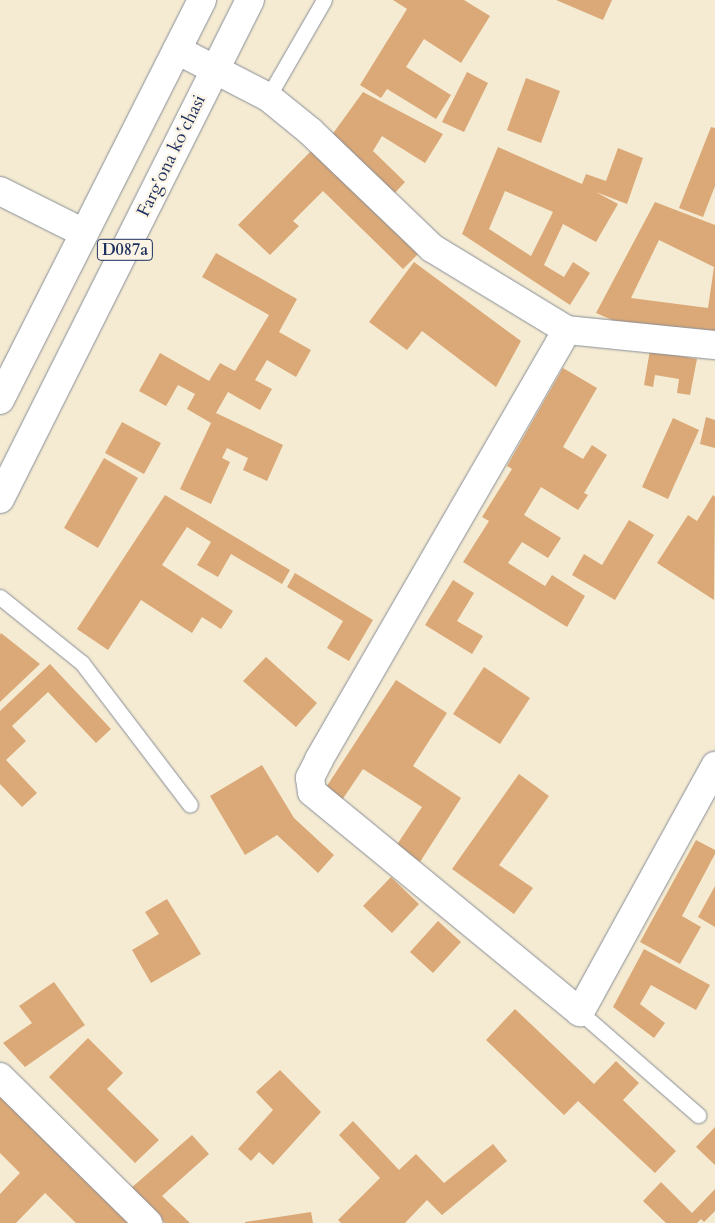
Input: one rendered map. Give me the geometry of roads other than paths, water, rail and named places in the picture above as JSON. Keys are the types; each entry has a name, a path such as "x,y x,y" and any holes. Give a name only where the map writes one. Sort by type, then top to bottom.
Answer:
{"street":[{"name":"D087a","path":"0,400 202,0"},
{"name":"Fargʻona koʻchasi","path":"0,499 250,0"},
{"path":"177,50 268,97 311,132 432,248 567,330 715,345"},
{"path":"0,191 84,233"},
{"path":"567,330 310,778 312,792 580,1012 715,766"},
{"path":"0,1078 148,1223"}],"lane":[{"path":"268,97 324,0"},
{"path":"0,597 82,664 190,804"},
{"path":"580,1012 698,1115"}]}
